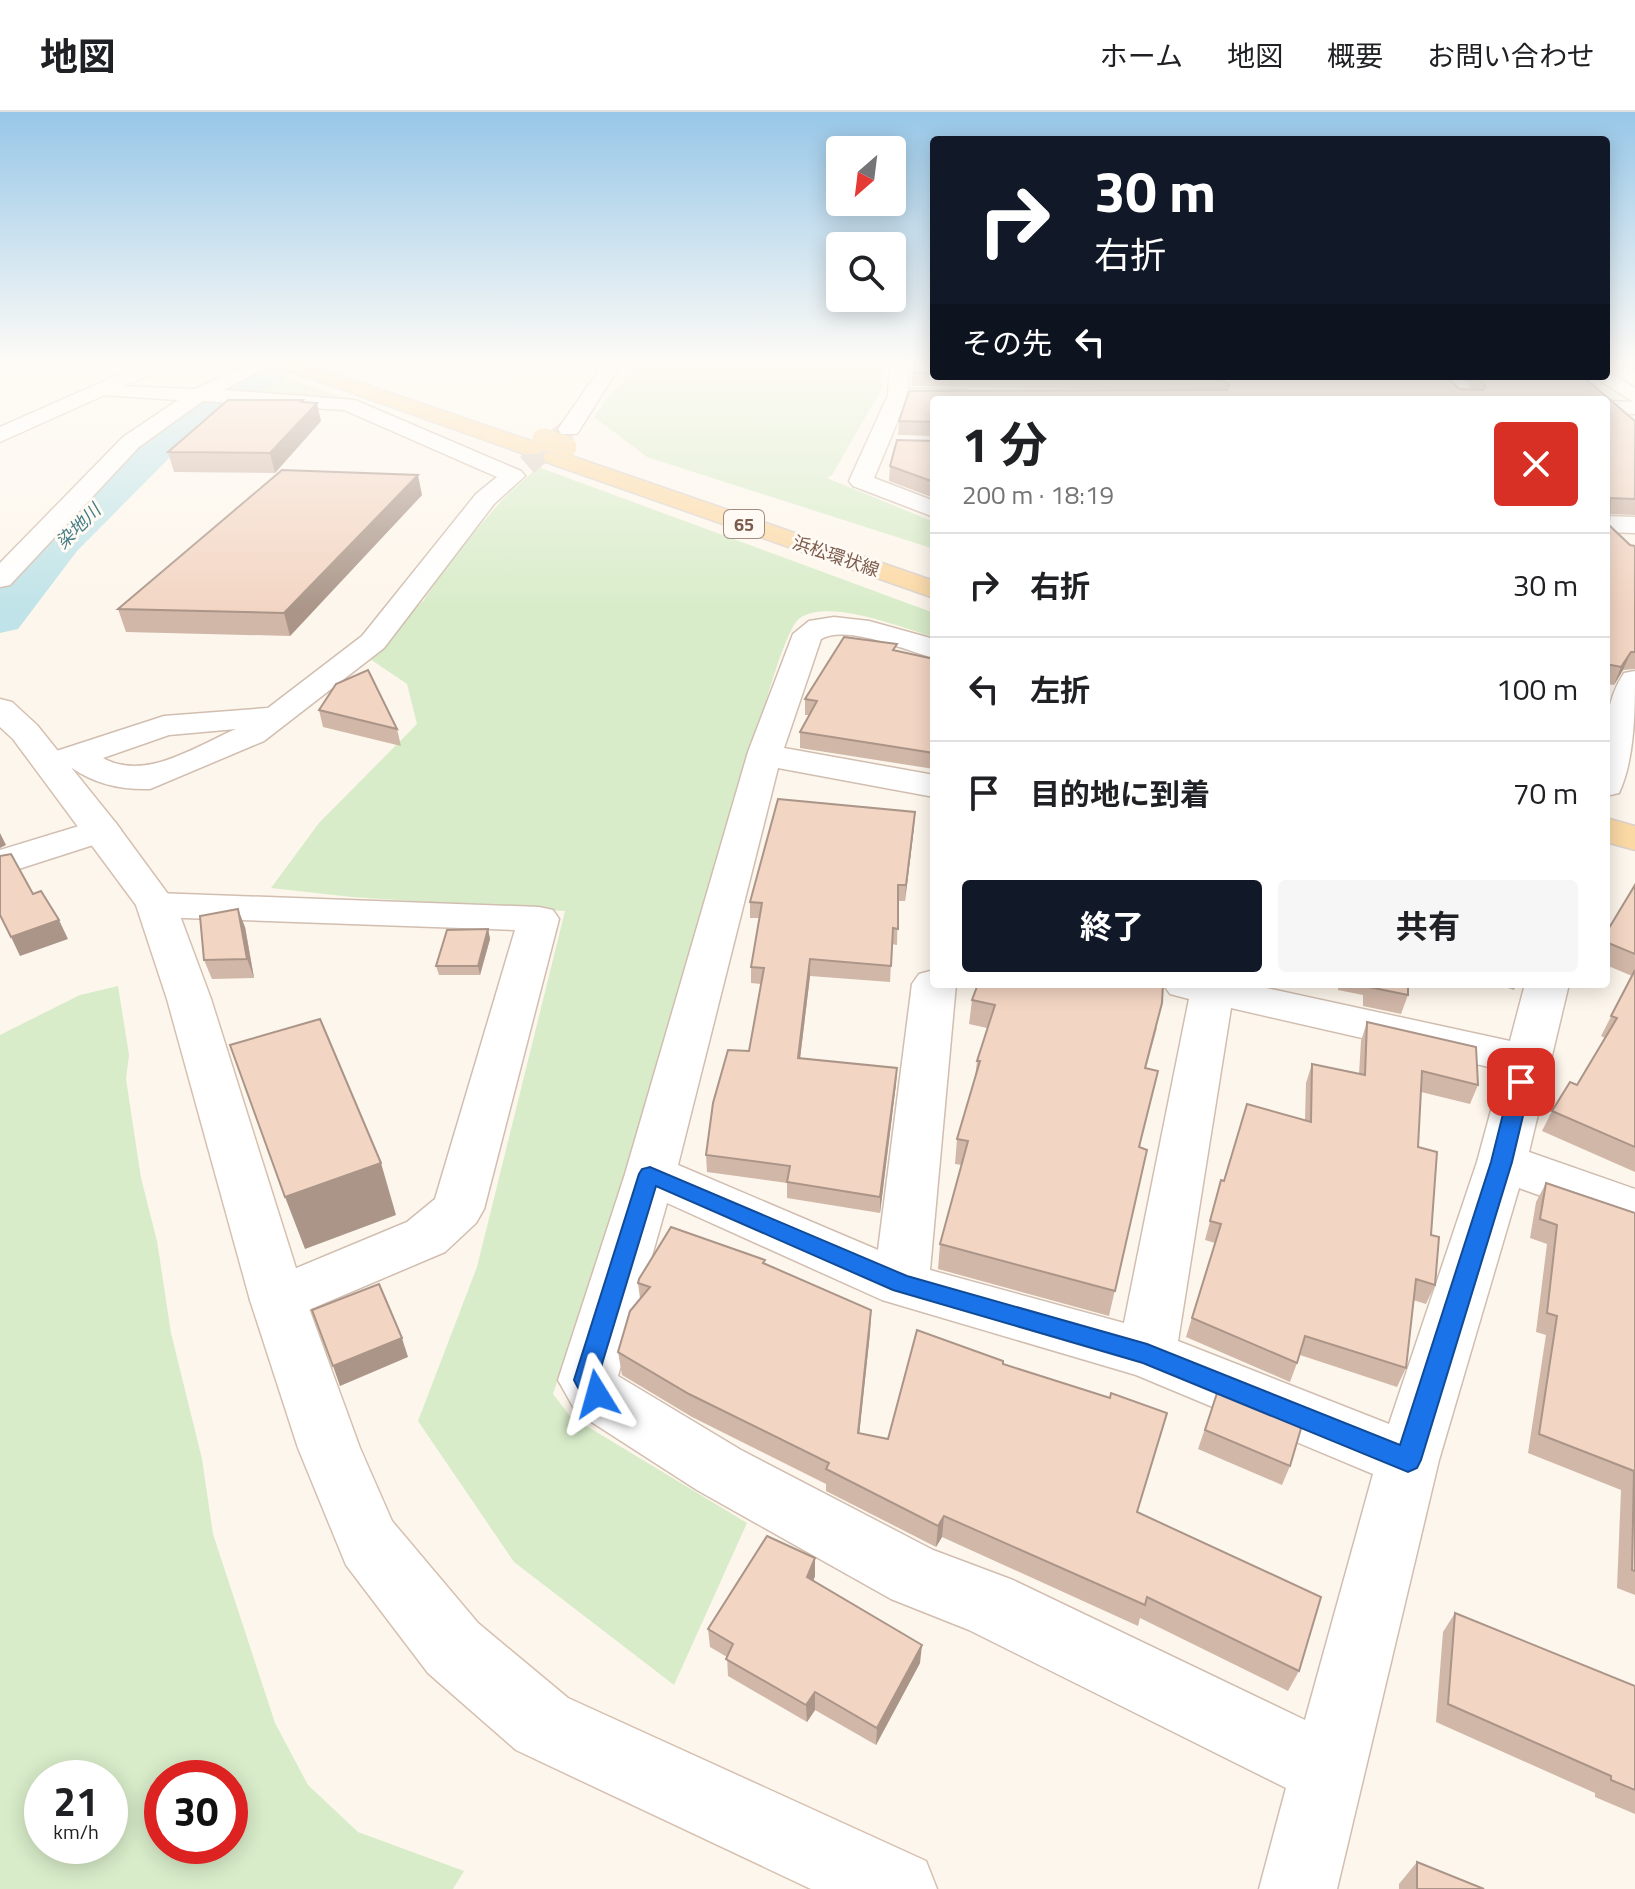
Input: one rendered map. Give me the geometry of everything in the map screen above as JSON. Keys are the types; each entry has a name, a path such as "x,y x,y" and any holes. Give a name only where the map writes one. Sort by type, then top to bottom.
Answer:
{"main road":[{"name":"浜松環状線","path":"525,446 930,589"},
{"name":"浜松環状線","path":"528,446 930,571"},
{"path":"1610,801 1635,810"},
{"path":"1610,830 1635,839"}],"street":[{"path":"0,579 127,446"},
{"path":"518,446 543,452"},
{"path":"0,709 25,732 64,759 133,779 150,778 252,734 373,642 485,499 548,446"},
{"path":"876,446 861,481 930,508"},
{"path":"1610,526 1635,525"},
{"path":"1610,530 1635,553"},
{"path":"930,648 855,628 831,625 808,634 766,755 650,1174 587,1380 597,1394 719,1470 915,1576 989,1604 1328,1770"},
{"path":"1610,766 1630,668"},
{"path":"64,759 164,726 225,719 276,718"},
{"path":"766,755 930,785"},
{"path":"64,759 102,830 156,905 189,999 278,1300 329,1448 369,1543 453,1648 542,1724 898,1889"},
{"path":"0,863 102,830"},
{"path":"156,905 539,919 458,1209 426,1237 278,1300"},
{"path":"901,1284 934,988"},
{"path":"1147,1354 1198,988"},
{"path":"1202,988 1526,1060"},
{"path":"1298,1889 1408,1460 1502,1162 1546,988"},
{"path":"1502,1162 1635,1210"},
{"path":"650,1174 901,1284 1147,1354 1408,1460"}],"green space":[{"path":"632,446 849,446 832,475 827,478 930,520 930,548 647,457"},
{"path":"538,467 930,612 930,636 866,617 829,611 800,618 793,626 778,663 709,884 598,1264 553,1394 570,1416 747,1523 674,1685 514,1562 418,1421 477,1267 565,911 352,897 271,888 319,823 417,724 407,684 367,657 424,600 448,563 502,500"},
{"path":"118,986 129,1055 126,1079 141,1178 157,1241 171,1333 202,1459 213,1534 275,1723 308,1785 358,1832 464,1871 453,1889 0,1889 0,1035 80,995"}],"building":[{"path":"175,446 277,446 270,453 168,452"},
{"path":"895,446 930,446 930,481 890,466"},
{"path":"1610,446 1635,446 1635,499 1610,498"},
{"path":"282,470 418,475 284,613 118,609"},
{"path":"1610,526 1635,546 1635,652 1631,652 1621,667 1610,665"},
{"path":"844,637 897,644 893,650 930,658 930,752 800,732 817,701 805,699"},
{"path":"368,670 397,729 319,710 336,684"},
{"path":"778,799 915,812 906,885 898,885 898,929 893,928 891,966 810,959 798,1058 897,1068 880,1197 787,1182 790,1166 706,1155 713,1103 728,1050 749,1051 764,968 751,967 762,903 750,902"},
{"path":"11,854 33,894 41,891 59,920 11,937 0,915 0,856"},
{"path":"1635,885 1635,954 1610,944 1610,926"},
{"path":"238,909 247,959 204,960 200,916"},
{"path":"488,929 478,966 436,966 447,930"},
{"path":"1635,970 1635,1147 1552,1111 1570,1082 1577,1085 1617,1018 1611,1016"},
{"path":"976,988 1163,988 1162,1003 1145,1068 1158,1071 1139,1147 1147,1150 1115,1291 940,1244 968,1141 957,1139 995,1005 972,1000"},
{"path":"1374,988 1408,988 1408,995"},
{"path":"320,1019 381,1163 285,1197 230,1045"},
{"path":"1367,1022 1476,1047 1478,1085 1422,1071 1418,1147 1437,1152 1431,1235 1439,1237 1435,1285 1416,1279 1406,1368 1305,1336 1297,1363 1192,1318 1221,1224 1210,1221 1247,1104 1311,1122 1312,1064 1365,1075"},
{"path":"1546,1183 1635,1213 1635,1571 1632,1570 1634,1471 1539,1434 1557,1316 1547,1313 1557,1225 1540,1219"},
{"path":"671,1227 765,1260 763,1263 871,1310 858,1433 888,1439 917,1330 1003,1361 1003,1364 1110,1398 1111,1393 1167,1413 1137,1512 1321,1597 1299,1671 1147,1597 1145,1605 944,1516 938,1526 826,1469 829,1463 689,1394 618,1352 630,1311 650,1287 638,1283 639,1279"},
{"path":"379,1284 402,1338 333,1366 312,1310"},
{"path":"1218,1390 1302,1425 1290,1466 1205,1430"},
{"path":"767,1536 815,1558 807,1577 922,1645 877,1728 815,1692 806,1705 726,1659 733,1644 708,1629"},
{"path":"1455,1613 1635,1686 1635,1790 1611,1780 1611,1776 1448,1704"},
{"path":"1417,1862 1484,1889 1417,1889"}],"waterway":[{"name":"染地川","path":"0,618 61,541 159,446"}],"tunnel":[{"path":"527,465 549,446"}],"route":[{"path":"597,1394 587,1380 590,1364 650,1174 901,1284 1147,1354 1408,1460 1502,1162 1521,1082"}]}
